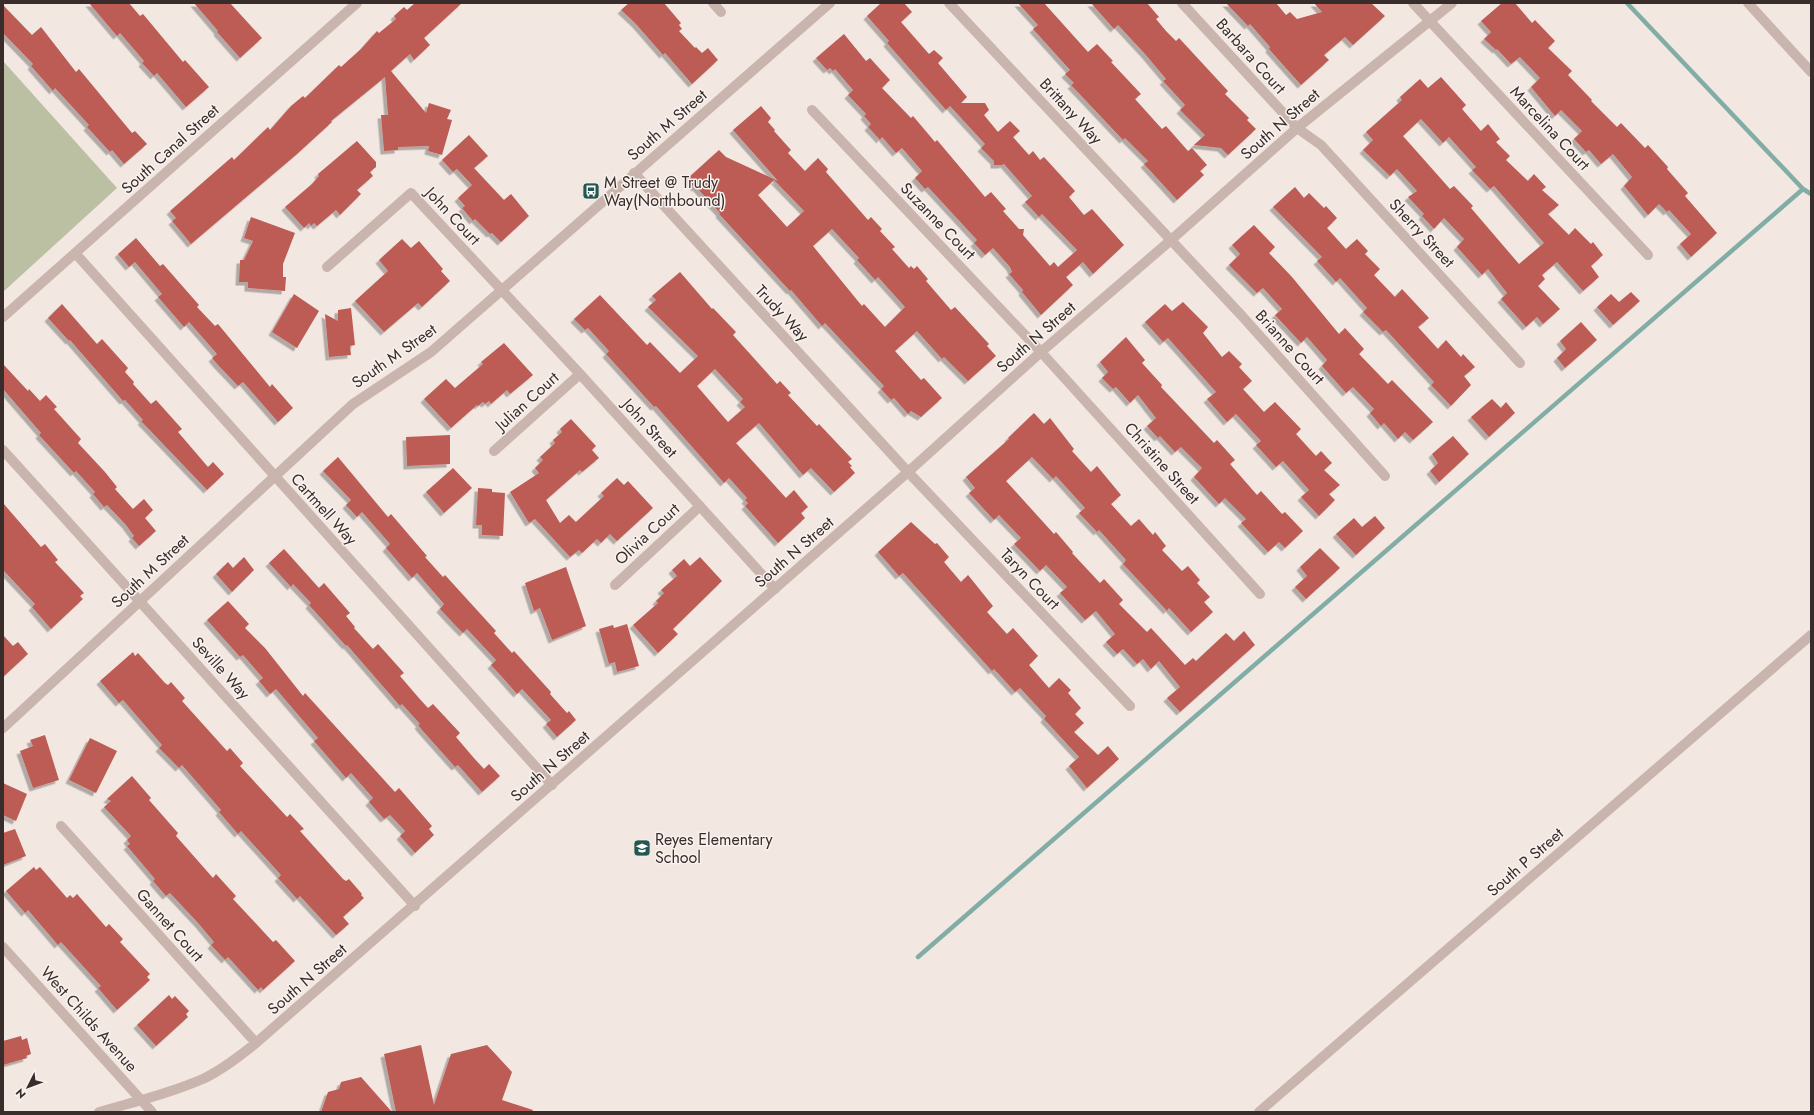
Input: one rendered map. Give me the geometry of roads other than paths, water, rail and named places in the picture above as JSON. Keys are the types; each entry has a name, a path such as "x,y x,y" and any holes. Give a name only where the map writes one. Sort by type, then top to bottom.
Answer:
{"street":[{"name":"South Canal Street","path":"3,317 357,3"},
{"path":"713,3 721,12"},
{"name":"South M Street","path":"3,728 353,404 431,352 501,289 830,3"},
{"name":"Brittany Way","path":"949,3 1171,240"},
{"name":"Barbara Court","path":"1182,3 1297,128"},
{"name":"Marcelina Court","path":"1413,3 1648,254"},
{"name":"South N Street","path":"99,1112 141,1100 205,1078 223,1068 256,1043 775,589 1297,128 1452,3"},
{"path":"1748,3 1811,72"},
{"name":"Suzanne Court","path":"812,110 1042,352"},
{"name":"Sherry Street","path":"1297,128 1321,145 1520,363"},
{"name":"Trudy Way","path":"634,173 908,472"},
{"name":"John Court","path":"327,267 410,193 501,289"},
{"name":"Brianne Court","path":"1171,240 1242,316 1385,476"},
{"name":"Cartmell Way","path":"75,253 552,785"},
{"name":"John Street","path":"501,289 775,589"},
{"name":"Christine Street","path":"1042,352 1260,594"},
{"name":"Julian Court","path":"494,451 580,374"},
{"name":"Seville Way","path":"3,450 414,906"},
{"name":"Taryn Court","path":"908,472 1130,706"},
{"name":"Olivia Court","path":"615,585 700,506"},
{"name":"South P Street","path":"1258,1112 1811,635"},
{"name":"Gannet Court","path":"61,826 256,1043"},
{"name":"West Childs Avenue","path":"3,947 152,1112"}],"waterway":[{"path":"1627,3 1803,189 1811,194"},
{"path":"918,957 1803,189"}],"place":[{"name":"M Street @ Trudy Way(Northbound)","path":"591,191"},
{"name":"Reyes Elementary School","path":"642,848"}]}
